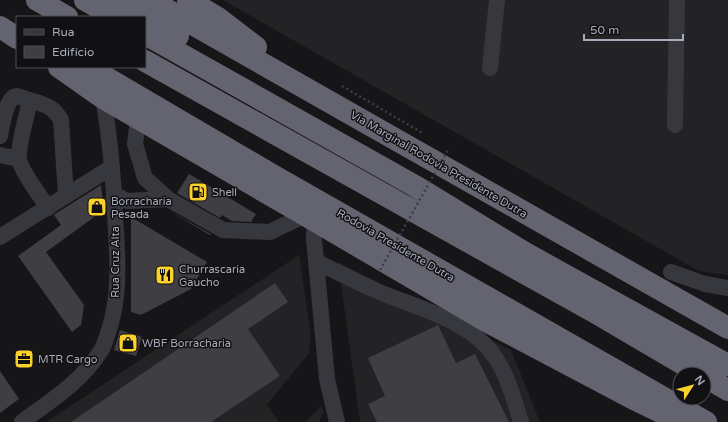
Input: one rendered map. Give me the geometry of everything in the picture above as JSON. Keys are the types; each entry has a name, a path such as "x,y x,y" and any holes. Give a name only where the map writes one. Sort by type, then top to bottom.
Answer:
{"highway":[{"path":"37,0 65,16"},
{"path":"85,0 113,16"},
{"path":"118,0 145,16"},
{"name":"Via Marginal Rodovia Presidente Dutra","path":"150,0 728,328"},
{"path":"188,0 218,18 245,38 296,82"},
{"path":"0,16 16,25"},
{"path":"146,17 248,81 385,162 415,186"},
{"path":"0,27 16,37"},
{"path":"146,35 415,186 525,253 728,365"},
{"path":"146,62 686,366"},
{"path":"60,68 103,98 134,117 486,321 632,398 681,422"},
{"name":"Rodovia Presidente Dutra","path":"90,68 274,176 706,422"},
{"path":"712,381 728,390"}],"street":[{"path":"490,68 498,0"},
{"path":"675,125 677,0"},
{"path":"0,136 8,103 12,98 17,96 30,100 50,107 57,113 61,120 66,196"},
{"name":"Rua Cruz Alta","path":"22,422 59,395 84,374 101,351 112,322 118,291 117,258 110,136 103,98"},
{"path":"30,100 20,147 19,159 22,167 48,208"},
{"path":"110,136 117,124 134,117 135,144 145,178 168,199 223,230 270,232 310,218 317,262 327,379 337,422"},
{"path":"0,155 19,159"},
{"path":"0,237 112,167"},
{"path":"114,194 127,201 168,199"},
{"path":"317,262 378,291 451,321 482,341 495,357 504,373 521,422"},
{"path":"671,272 705,284 728,288"}],"path":[{"path":"342,86 429,136"},
{"path":"380,270 449,148"}],"shaded area":[{"path":"223,0 728,0 728,275 699,271"},
{"path":"299,255 311,337 309,353 267,405 279,422 46,422"},
{"path":"338,262 511,350 540,422 360,422"},
{"path":"321,406 324,412 319,422 306,422"}],"building":[{"path":"189,174 256,214 251,222 232,221 222,215 220,218 177,193"},
{"path":"101,185 104,210 46,252 84,305 81,325 72,332 18,256 61,225 54,215 55,214"},
{"path":"167,210 211,234 210,235"},
{"name":"Churrascaria Gaucho","path":"131,217 207,262 191,289 141,315 131,312"},
{"path":"275,283 288,302 248,329 280,376 211,422 71,422"},
{"path":"438,325 456,363 475,354 509,422 377,422 368,404 385,396 368,358"},
{"name":"WBF Borracharia","path":"120,330 142,337 136,356 114,350"},
{"path":"0,371 19,399 0,413"}],"place":[{"name":"Shell","path":"198,192"},
{"name":"Borracharia Pesada","path":"97,207"},
{"name":"Churrascaria Gaucho","path":"165,275"},
{"name":"WBF Borracharia","path":"128,343"},
{"name":"MTR Cargo","path":"24,359"}]}
